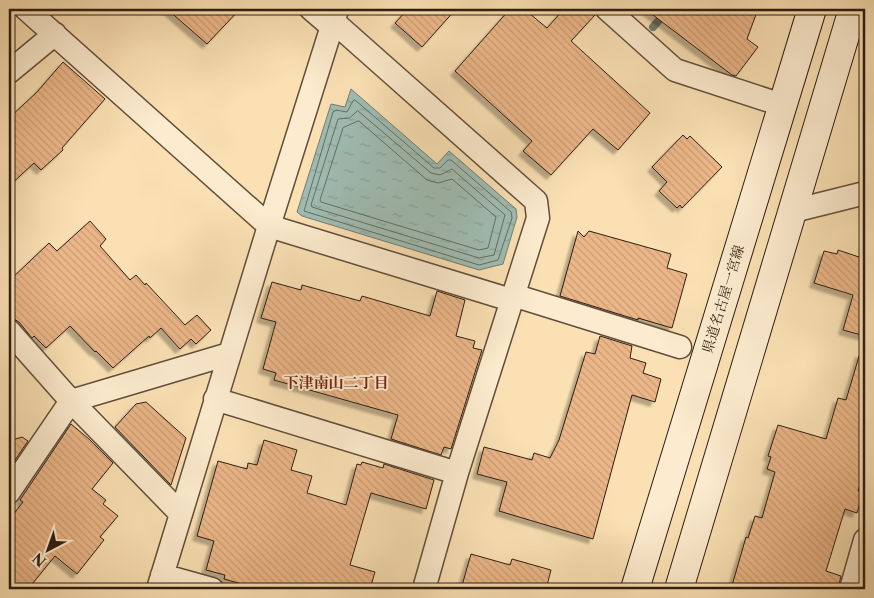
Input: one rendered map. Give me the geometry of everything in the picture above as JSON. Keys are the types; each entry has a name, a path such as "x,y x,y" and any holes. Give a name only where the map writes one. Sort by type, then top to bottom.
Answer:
{"main road":[{"name":"県道名古屋一宮線","path":"635,589 812,9"},
{"path":"679,589 854,9"}],"street":[{"path":"26,9 269,226 680,347"},
{"path":"311,9 334,19 536,200 538,218 457,473 424,589"},
{"path":"607,9 676,70 782,105"},
{"path":"212,589 160,582 334,19"},
{"path":"9,72 55,34"},
{"path":"793,211 865,193"},
{"path":"9,332 72,401 181,514"},
{"path":"9,492 72,401 229,354"},
{"path":"215,399 457,473"},
{"path":"851,589 865,540"}],"water":[{"path":"351,89 437,164 449,151 516,209 517,217 503,264 479,270 302,216 297,212 331,104 345,107"}],"building":[{"path":"167,9 240,9 207,44"},
{"path":"408,9 456,9 422,47 395,23"},
{"path":"510,9 524,9 547,28 564,9 594,9 595,15 571,41 650,113 618,150 593,129 551,175 523,151 532,141 455,71"},
{"path":"645,9 758,9 747,39 758,47 736,76 732,75"},
{"path":"63,62 105,99 62,148 63,150 41,170 34,163 9,186 9,118 37,92"},
{"path":"683,135 687,139 690,136 722,167 682,208 680,205 677,208 659,191 667,182 652,167"},
{"path":"90,221 106,239 100,246 130,280 136,275 145,285 146,283 185,325 197,315 211,330 196,344 191,339 180,349 161,328 150,338 149,336 113,368 70,326 46,348 34,336 32,338 19,322 9,316 9,281 49,243 57,251"},
{"path":"578,231 584,237 589,231 671,254 667,268 687,274 672,328 638,318 638,320 560,296"},
{"path":"838,250 865,259 865,336 843,330 853,295 814,283 824,251 837,254"},
{"path":"272,282 301,290 302,285 360,301 362,296 430,316 437,291 465,300 456,336 475,341 473,348 482,350 451,449 444,447 441,455 391,439 398,415 274,380 276,373 263,369 276,322 261,318"},
{"path":"600,336 632,346 630,358 646,363 643,373 661,379 655,402 632,395 593,539 499,511 507,482 477,474 484,447 532,460 534,453 550,458 559,440 586,352 595,354"},
{"path":"860,353 865,354 865,467 858,491 863,492 857,513 845,509 826,571 841,576 838,589 731,589 746,537 748,538 755,516 762,518 775,472 767,469 771,457 768,456 778,425 826,439 838,398 846,400"},
{"path":"146,402 186,438 171,485 115,427 136,404"},
{"path":"71,424 113,463 92,489 106,500 103,504 118,516 100,537 104,540 77,574 55,556 28,589 9,589 9,520 23,502 20,500"},
{"path":"22,437 28,441 13,463 9,460 9,441"},
{"path":"264,440 297,450 291,470 312,476 307,493 346,505 357,464 361,465 362,462 383,468 384,464 434,480 426,509 371,493 350,565 375,572 370,589 260,589 224,579 225,575 206,570 214,541 197,536 218,461 247,469 248,463 257,465"},
{"path":"471,554 510,565 512,559 551,570 546,589 461,589"}],"waterway":[{"path":"653,27 669,9"}],"district":[{"name":"下津南山二丁目","path":"336,383"}]}
